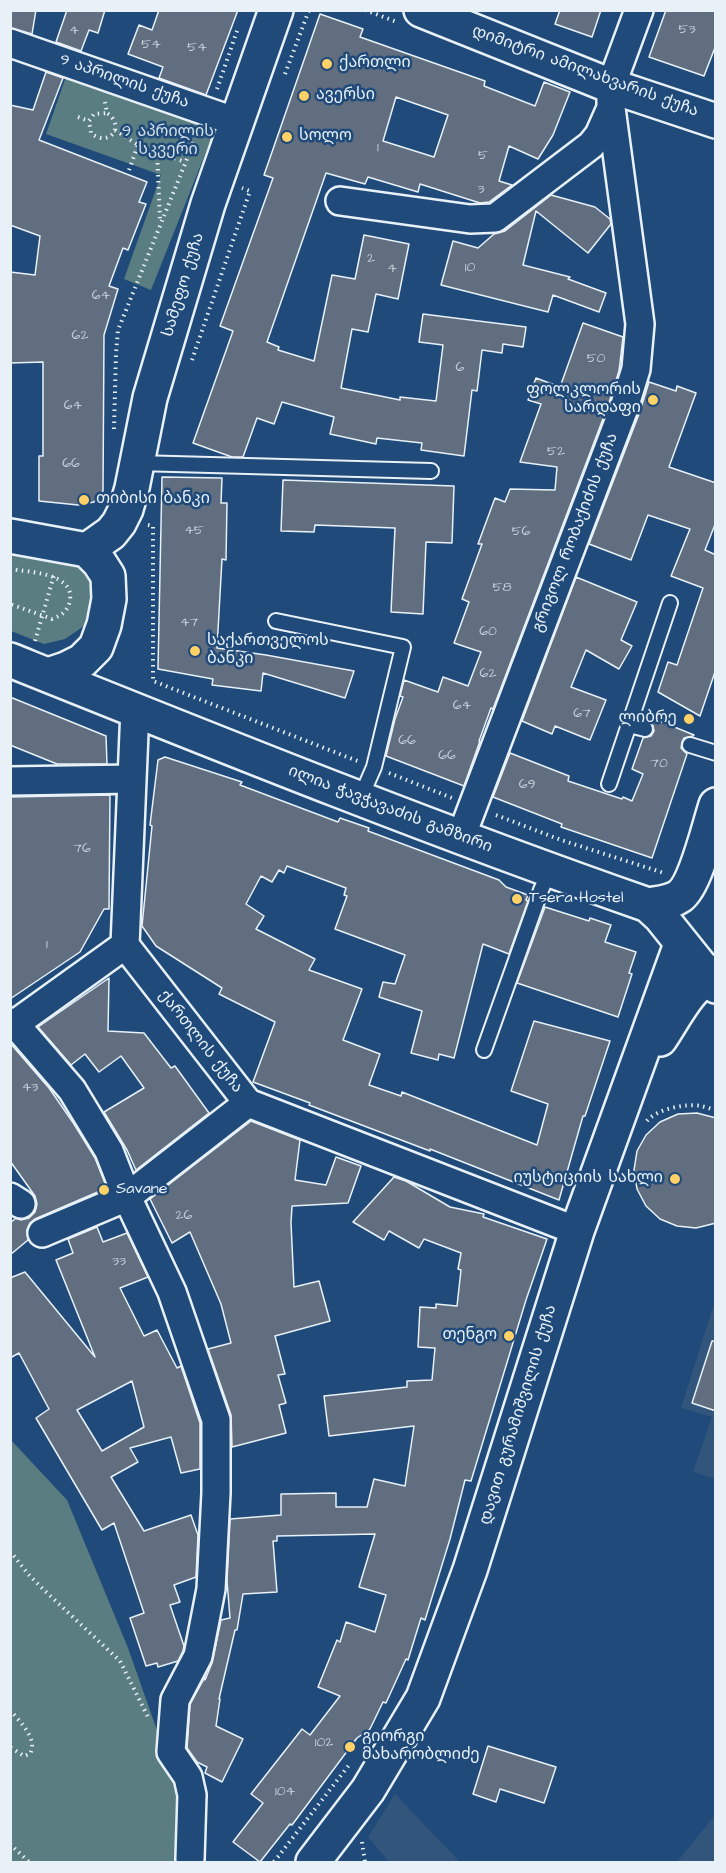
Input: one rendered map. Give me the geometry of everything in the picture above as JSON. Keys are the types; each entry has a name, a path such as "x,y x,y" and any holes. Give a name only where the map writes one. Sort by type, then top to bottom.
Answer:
{"main road":[{"name":"დიმიტრი ამილახვარის ქუჩა","path":"421,10 611,97 716,121"},
{"name":"სამეფო ქუჩა","path":"87,550 106,537 119,523 132,488 153,387 208,204 223,118 272,11"},
{"path":"10,536 87,550 108,576 109,599 104,625 96,647 82,661 48,675"},
{"name":"ილია ჭავჭავაძის გამზირი","path":"23,651 48,675 360,799 648,905 712,978 694,989 629,1086"},
{"path":"648,905 668,902 680,896 691,883 716,805"},
{"name":"დავით გურამიშვილის ქუჩა","path":"313,1863 368,1790 423,1698 470,1570 577,1231 681,944"}],"street":[{"name":"გრიგოლ რობაქიძის ქუჩა","path":"462,837 624,408 636,369 640,324 611,97 639,10"},
{"name":"9 აპრილის ქუჩა","path":"10,43 223,118"},
{"path":"340,201 470,219 495,218 591,145 599,135 611,97"},
{"path":"135,710 125,945 13,1023 72,1090 109,1151 172,1292 216,1420 216,1492 211,1589 198,1656 175,1700 171,1752 188,1777 192,1795 190,1859"},
{"path":"10,781 132,778"},
{"name":"ქართლის ქუჩა","path":"125,945 248,1104 577,1231"},
{"path":"42,1233 128,1197 248,1104"}],"lane":[{"path":"137,463 431,471"},
{"path":"609,784 670,603"},
{"path":"276,621 403,647 374,767 360,799"},
{"path":"629,725 645,729"},
{"path":"690,745 716,753"},
{"path":"484,1050 550,870"}],"path":[{"path":"284,77 309,10"},
{"path":"114,437 118,330 202,121 223,118 241,21"},
{"path":"107,113 113,118 115,130 106,138 98,138 91,133 89,121 94,114 107,113"},
{"path":"78,117 89,121"},
{"path":"115,130 138,145 186,162"},
{"path":"129,170 138,145"},
{"path":"157,152 160,223"},
{"path":"190,367 250,191 242,188 246,177"},
{"path":"154,516 153,681 561,840 667,874"},
{"path":"119,523 153,526"},
{"path":"23,651 42,616 56,567"},
{"path":"10,569 53,576 66,583 71,593 69,606 63,615 52,620 10,604"},
{"path":"10,1551 45,1591 120,1661 153,1726 171,1752"},
{"path":"10,1710 31,1737 34,1748 30,1754 24,1756 10,1747"},
{"path":"274,1863 352,1761"},
{"path":"10,1844 29,1863"}],"shaded area":[{"path":"715,1301 715,1479 693,1472 712,1417 681,1408"},
{"path":"395,1794 460,1862 389,1862 368,1837"},
{"path":"715,1815 715,1862 677,1862"}],"green space":[{"name":"9 აპრილის სკვერი","path":"68,71 217,124 151,290 124,279 161,175 46,134"},
{"path":"10,546 66,558 88,575 94,602 84,626 65,639 44,644 11,631"},
{"path":"10,1439 67,1500 128,1648 170,1767 199,1783 198,1862 11,1862"}],"building":[{"path":"10,10 36,10 32,34 10,28"},
{"path":"67,10 105,10 98,33 89,30 81,51 56,42"},
{"path":"159,10 238,10 206,95 159,78 163,67 128,54 139,25 152,30"},
{"path":"560,10 601,10 592,37 555,24"},
{"path":"666,10 716,10 716,45 704,76 649,57"},
{"path":"320,14 363,29 360,37 485,81 484,86 535,106 544,82 570,92 553,135 538,159 509,146 499,181 512,185 489,202 480,203 420,184 418,192 368,177 365,184 326,173 267,342 279,347 278,350 314,361 332,275 355,279 364,235 409,244 398,299 376,294 368,332 352,329 341,388 400,400 400,397 436,401 443,345 419,342 423,314 526,327 523,347 503,344 502,353 482,350 477,391 472,390 464,456 421,450 422,443 377,438 376,444 330,434 334,417 282,402 274,424 257,418 243,457 232,457 193,443 233,331 220,326 273,178 264,175","holes":["396,97 448,115 434,157 383,141"]},
{"path":"46,72 63,78 39,140 147,182 139,202 146,204 128,250 123,248 109,286 118,289 104,335 103,491 94,502 78,505 39,501 39,456 43,456 43,362 10,363 10,272 35,275 40,236 10,225 10,105 33,110"},
{"path":"551,195 595,207 610,219 611,224 588,253 536,211 523,265 570,277 568,279 606,293 599,312 553,295 548,312 441,285 453,241 478,248 494,234 505,231"},
{"path":"583,323 623,337 619,371 609,403 493,709 491,708 464,786 386,756 403,697 400,696 404,680 438,692 443,677 468,686 481,652 454,643 469,602 462,599 482,544 478,544 495,498 505,502 510,489 555,490 557,467 520,462 541,404 528,400 536,378 560,387"},
{"path":"649,382 676,391 677,386 696,393 669,467 716,483 716,522 705,550 716,555 716,669 700,716 658,692 668,662 677,665 703,588 671,576 690,529 648,515 631,560 589,544"},
{"path":"162,477 222,478 221,503 227,503 226,560 222,559 217,648 354,671 345,698 263,673 261,691 212,685 213,679 158,669"},
{"path":"283,480 454,486 452,543 426,542 423,614 391,612 395,528 315,525 314,532 281,531"},
{"path":"576,577 637,602 621,640 632,646 619,669 586,650 571,687 606,700 590,740 555,726 552,734 522,721"},
{"path":"10,697 106,736 107,764 57,764 10,745"},
{"path":"650,717 694,735 684,738 682,742 681,748 687,754 652,858 561,827 562,824 493,797 510,753 569,776 568,781 632,801 643,774 632,769 643,738 651,736 654,731 648,721"},
{"path":"165,757 242,782 240,785 338,822 340,818 369,828 368,831 499,880 506,887 528,895 526,900 528,901 509,954 483,944 454,1058 439,1054 438,1060 411,1053 422,1011 379,997 383,982 395,984 405,955 335,929 347,896 344,895 346,888 287,866 284,873 279,870 272,882 261,876 246,904 264,916 256,929 315,959 309,970 362,989 343,1040 380,1054 369,1085 401,1096 402,1092 537,1145 548,1104 511,1091 534,1021 610,1041 585,1116 583,1116 559,1200 253,1082 275,1022 219,994 222,988 156,946 142,926 158,760"},
{"path":"110,795 109,909 104,909 80,952 10,999 10,797"},
{"path":"545,907 589,921 590,918 611,925 605,942 636,952 629,973 632,974 618,1017 517,983"},
{"path":"109,978 108,1031 144,1033 171,1068 175,1066 209,1113 136,1170 104,1112 144,1088 121,1056 99,1072 85,1054 71,1065 38,1027"},
{"path":"10,1043 49,1088 74,1124 95,1158 107,1188 35,1219 27,1230 28,1240 10,1255 10,1223 16,1218 21,1220 29,1218 35,1212 37,1204 35,1196 10,1161"},
{"name":"იუსტიციის სახლი","path":"697,1113 716,1118 716,1223 696,1228 677,1226 660,1219 646,1206 637,1189 634,1170 637,1151 646,1135 660,1122 678,1114"},
{"path":"251,1121 300,1140 295,1180 326,1185 336,1157 361,1166 348,1203 292,1206 294,1287 319,1281 330,1321 275,1336 285,1374 278,1375 286,1403 279,1405 286,1433 232,1447 231,1415 208,1349 231,1343 221,1304 190,1232 172,1243 150,1199"},
{"path":"394,1177 406,1181 450,1207 484,1214 483,1217 547,1239 471,1481 465,1480 425,1620 421,1618 408,1660 406,1659 386,1703 383,1702 370,1729 357,1738 292,1825 290,1824 260,1862 233,1842 263,1803 251,1794 302,1729 310,1735 340,1696 318,1687 337,1640 340,1642 346,1622 375,1632 386,1595 359,1587 375,1534 277,1536 277,1541 273,1541 277,1592 243,1594 237,1630 235,1630 219,1699 216,1726 243,1739 222,1782 205,1773 207,1767 197,1762 187,1748 190,1704 205,1677 205,1680 212,1663 221,1620 230,1618 227,1581 230,1519 281,1515 281,1494 336,1493 336,1507 367,1507 374,1479 405,1486 414,1426 329,1436 324,1396 407,1387 407,1381 432,1380 435,1348 418,1347 420,1307 436,1308 436,1304 457,1306 461,1253 424,1239 419,1248 389,1231 384,1240 353,1222"},
{"path":"97,1227 103,1242 127,1233 148,1277 120,1288 144,1336 157,1330 177,1368 181,1366 200,1423 200,1469 181,1473 171,1437 130,1448 138,1462 111,1477 144,1531 191,1515 198,1535 196,1577 174,1585 180,1602 170,1605 184,1646 183,1651 178,1661 158,1667 157,1663 146,1666 130,1618 144,1613 114,1523 102,1530 36,1418 49,1409 19,1353 10,1358 10,1278 25,1272 95,1357 56,1260 73,1253 68,1239","holes":["132,1381 144,1427 102,1451 77,1410"]},
{"path":"712,1341 716,1341 716,1411 692,1403"},
{"path":"488,1746 556,1767 544,1803 500,1789 496,1802 473,1794"}],"place":[{"name":"ქართლი","path":"327,64"},
{"name":"ავერსი","path":"304,96"},
{"name":"სოლო","path":"287,137"},
{"name":"ფოლკლორის სარდაფი","path":"653,400"},
{"name":"თიბისი ბანკი","path":"84,500"},
{"name":"საქართველოს ბანკი","path":"195,651"},
{"name":"ლიბრე","path":"689,719"},
{"name":"Tsera Hostel","path":"517,899"},
{"name":"იუსტიციის სახლი","path":"675,1179"},
{"name":"Savane","path":"104,1190"},
{"name":"თენგო","path":"509,1336"},
{"name":"გიორგი მახარობლიძე","path":"350,1747"}]}
